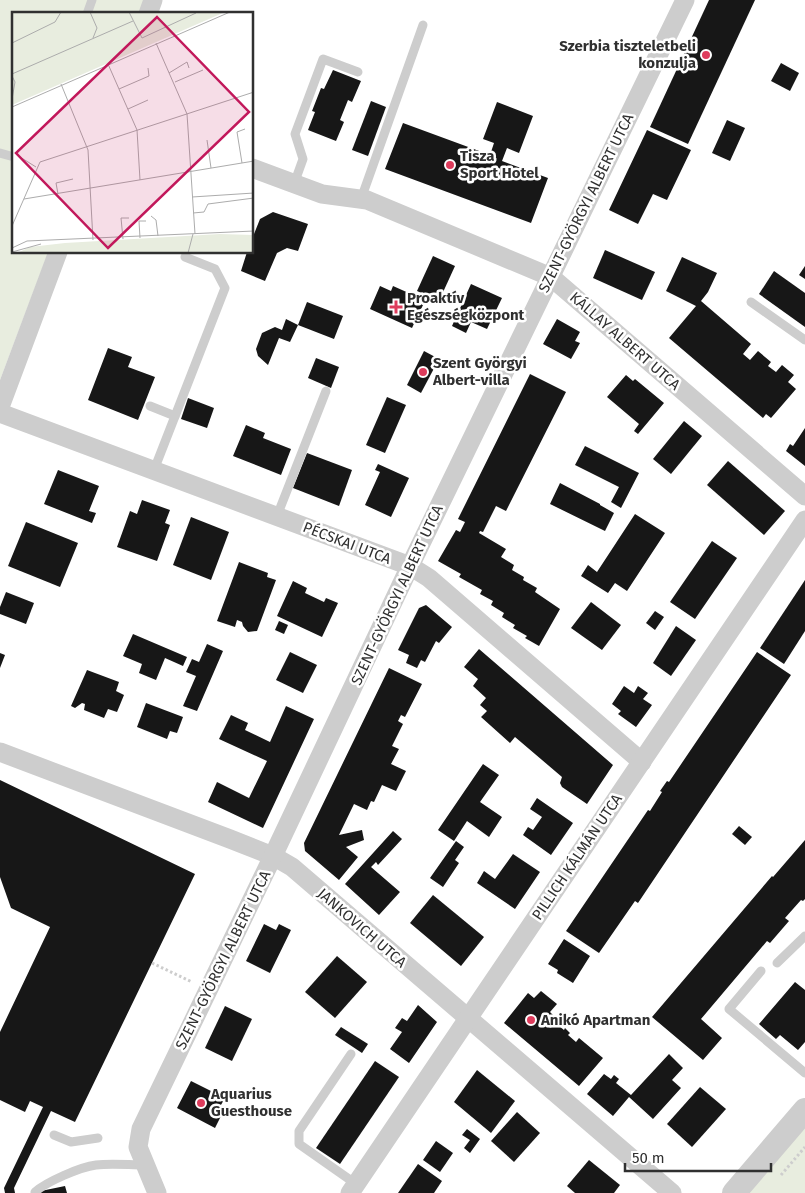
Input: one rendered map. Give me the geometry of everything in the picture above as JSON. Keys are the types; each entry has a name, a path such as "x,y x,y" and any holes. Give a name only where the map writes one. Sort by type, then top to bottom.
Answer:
{"street":[{"path":"149,12 153,0"},
{"name":"SZENT-GYÖRGYI ALBERT UTCA","path":"157,1193 138,1147 141,1128 273,856 410,566 685,0"},
{"name":"KÁLLAY ALBERT UTCA","path":"254,169 322,194 367,200 551,277 805,496"},
{"path":"0,407 57,254"},
{"name":"PÉCSKAI UTCA","path":"0,413 410,566 429,578 642,762"},
{"name":"PILLICH KÁLMÁN UTCA","path":"353,1188 805,520"},
{"name":"JANKOVICH UTCA","path":"0,752 273,856 292,867 672,1193"},
{"path":"734,1193 805,1110"}],"lane":[{"path":"88,12 92,0"},
{"path":"361,199 423,25"},
{"path":"294,184 302,159 295,134 323,59 358,72"},
{"path":"154,470 225,288 215,268 185,257"},
{"path":"751,302 805,340"},
{"path":"277,516 326,391"},
{"path":"150,406 175,416"},
{"path":"778,963 805,936"},
{"path":"760,971 729,1009 805,1073"},
{"path":"351,1054 300,1131 299,1144 353,1188"},
{"path":"54,1135 71,1142 98,1138"},
{"path":"35,1192 42,1186 63,1176 95,1165 144,1165"}],"path":[{"path":"152,963 190,982"},
{"path":"780,1176 805,1147"}],"shaded area":[{"path":"0,0 144,0 140,12 12,12 12,254 48,254 0,380"},
{"path":"805,1124 805,1193 746,1193"}],"building":[{"path":"709,0 755,0 688,144 650,127"},
{"path":"781,63 799,73 790,91 771,81"},
{"path":"333,70 361,81 352,102 348,100 340,120 344,122 336,141 308,130 315,112 312,111 321,88 324,89"},
{"path":"371,101 386,107 368,156 352,150"},
{"name":"Tisza Sport Hotel","path":"497,102 533,116 519,153 507,148 502,161 548,178 531,223 385,169 403,123 490,155 494,143 483,139"},
{"path":"727,120 745,128 730,161 712,153"},
{"path":"647,130 691,150 667,200 653,194 638,224 609,210"},
{"path":"273,212 308,224 298,251 287,248 277,253 265,281 241,271 246,254 254,254 254,234 260,219"},
{"path":"605,250 655,272 642,300 593,278"},
{"path":"433,256 455,266 439,301 417,291"},
{"path":"682,257 717,273 708,292 701,301 751,344 743,354 750,360 758,351 771,362 768,366 776,372 782,365 794,375 788,382 796,389 771,418 766,414 763,418 669,338 696,306 666,291"},
{"path":"805,266 805,279 799,275"},
{"path":"774,271 805,293 805,327 759,294"},
{"path":"471,284 502,298 487,329 471,322 466,333 452,326"},
{"name":"Proaktív Egészségközpont","path":"380,286 391,291 393,286 411,294 409,298 423,305 412,328 370,309"},
{"path":"307,302 343,316 334,339 298,325"},
{"path":"286,319 298,325 290,342 279,338 268,365 258,356 256,349 262,333 275,327 282,330"},
{"path":"557,319 580,332 575,341 580,343 571,359 543,344"},
{"path":"108,348 132,357 128,367 155,377 138,420 88,400"},
{"name":"Szent Györgyi Albert-villa","path":"424,351 439,359 421,393 407,385"},
{"path":"316,358 339,367 331,388 308,378"},
{"path":"530,374 566,392 506,511 496,506 483,532 480,531 479,533 506,549 501,557 514,565 512,570 524,577 523,580 537,588 535,592 560,609 539,646 513,628 515,625 502,617 504,613 491,605 493,601 480,594 482,590 459,577 461,574 438,561 456,530 460,532 465,522 458,519"},
{"path":"626,375 633,381 635,379 664,403 638,434 634,431 639,424 607,397"},
{"path":"387,397 406,405 385,453 366,445"},
{"path":"188,398 214,408 207,428 181,419"},
{"path":"684,421 702,436 671,474 653,459"},
{"path":"246,425 265,433 263,438 291,449 281,475 233,456"},
{"path":"805,428 805,466 786,451 790,444 793,446"},
{"path":"585,446 639,473 621,508 611,502 619,487 575,465"},
{"path":"307,453 352,470 339,506 293,488"},
{"path":"728,461 785,511 764,535 707,485"},
{"path":"378,464 409,478 391,517 365,505 380,472 375,470"},
{"path":"58,470 99,486 89,511 96,513 92,523 44,504"},
{"path":"560,483 614,513 605,531 550,504"},
{"path":"142,500 170,510 165,523 170,525 157,561 117,547 130,511 137,514"},
{"path":"635,514 665,533 627,591 615,583 608,593 581,576 588,565 597,572"},
{"path":"191,517 229,532 211,580 173,565"},
{"path":"26,522 78,543 60,587 8,566"},
{"path":"712,541 737,558 695,619 670,602"},
{"path":"239,562 268,573 267,577 276,580 257,631 248,632 242,622 237,620 235,627 217,621"},
{"path":"805,580 805,631 784,664 760,648"},
{"path":"293,581 307,588 305,593 324,602 326,598 338,603 322,637 277,616"},
{"path":"6,592 34,603 26,624 0,614 0,607"},
{"path":"591,602 621,625 602,650 571,628"},
{"path":"426,605 452,627 439,643 436,641 425,662 421,660 417,668 406,663 409,655 398,650 419,608"},
{"path":"655,611 664,617 655,630 646,623"},
{"path":"279,621 288,625 284,634 275,630"},
{"path":"676,626 696,640 671,676 653,663"},
{"path":"133,634 187,657 183,666 165,658 156,680 139,673 142,664 123,656"},
{"path":"207,644 223,651 197,711 183,706 196,676 186,672 192,659 199,662"},
{"path":"479,649 613,765 587,804 562,787 560,783 562,777 515,737 510,743 481,717 487,711 480,705 486,698 473,686 478,679 464,667"},
{"path":"290,652 317,665 303,693 276,680"},
{"path":"757,652 791,675 638,903 635,901 599,953 566,931 648,810 650,811 662,792 660,791 667,781 669,782"},
{"path":"0,653 5,655 0,668"},
{"path":"389,668 422,684 405,717 401,715 398,721 403,724 392,746 399,749 391,764 406,771 396,791 382,785 374,802 371,801 367,810 354,804 339,835 362,830 364,840 346,847 358,857 339,880 305,851 304,843"},
{"path":"87,670 119,682 116,691 124,695 117,712 108,709 104,718 84,710 85,704 82,703 75,708 71,706"},
{"path":"624,686 634,693 638,686 648,693 643,699 652,705 636,727 618,714 621,711 612,704"},
{"path":"146,703 183,717 177,733 170,731 167,739 137,727"},
{"path":"286,706 314,719 263,828 208,802 217,782 249,798 267,761 219,739 231,715 248,723 245,730 270,742"},
{"path":"483,764 499,775 480,802 502,817 489,837 467,821 454,841 438,830"},
{"path":"0,780 195,874 75,1122 51,1111 14,1188 15,1193 5,1193 4,1188 43,1107 30,1101 25,1112 0,1100 0,1032 50,927 11,908 0,877"},
{"path":"537,798 573,823 551,855 523,835 528,827 533,830 542,817 530,809"},
{"path":"739,826 752,837 745,845 732,834"},
{"path":"393,831 402,839 378,865 376,862 371,867 400,892 379,915 345,884"},
{"path":"805,840 805,899 801,900 785,918 789,921 770,943 767,941 701,1019 722,1038 703,1060 652,1017"},
{"path":"456,841 464,847 455,860 459,863 443,887 430,878"},
{"path":"513,854 540,872 515,909 477,883 484,871 495,879"},
{"path":"433,895 484,937 461,966 410,923"},
{"path":"264,924 276,930 279,924 291,930 270,973 246,961"},
{"path":"564,939 590,956 573,983 557,973 558,970 548,964"},
{"path":"337,956 367,982 335,1018 305,992"},
{"path":"795,982 805,990 805,1042 798,1050 780,1035 776,1039 759,1024"},
{"path":"541,991 557,1004 550,1012 557,1019 554,1022 564,1030 565,1028 570,1033 568,1035 576,1042 579,1038 603,1058 579,1086 504,1023 528,993 534,998"},
{"path":"418,1005 437,1022 409,1063 390,1049 402,1032 395,1028 402,1018 407,1021"},
{"path":"225,1006 252,1019 232,1061 205,1048"},
{"path":"341,1027 368,1044 362,1053 335,1035"},
{"path":"669,1054 683,1068 672,1080 681,1088 653,1119 629,1097 613,1116 587,1094 604,1074 611,1079 614,1075 619,1079 616,1083 631,1095"},
{"path":"375,1061 399,1077 340,1164 316,1148"},
{"path":"477,1070 515,1101 491,1133 454,1102"},
{"name":"Aquarius Guesthouse","path":"191,1081 225,1098 218,1110 223,1112 215,1128 177,1108"},
{"path":"700,1087 726,1109 692,1147 667,1124"},
{"path":"517,1112 540,1133 514,1162 491,1141"},
{"path":"467,1129 480,1139 470,1153 464,1148 470,1140 462,1135"},
{"path":"436,1141 453,1153 440,1172 423,1160"},
{"path":"589,1160 620,1185 614,1193 575,1193 567,1186"},
{"path":"418,1164 442,1181 434,1193 398,1193"},
{"path":"65,1186 67,1193 36,1193 36,1192"}],"place":[{"name":"Szerbia tiszteletbeli konzulja","path":"706,55"},
{"name":"Tisza Sport Hotel","path":"450,165"},
{"name":"Proaktív Egészségközpont","path":"396,307"},
{"name":"Szent Györgyi Albert-villa","path":"423,372"},
{"name":"Anikó Apartman","path":"531,1020"},
{"name":"Aquarius Guesthouse","path":"201,1103"}]}
